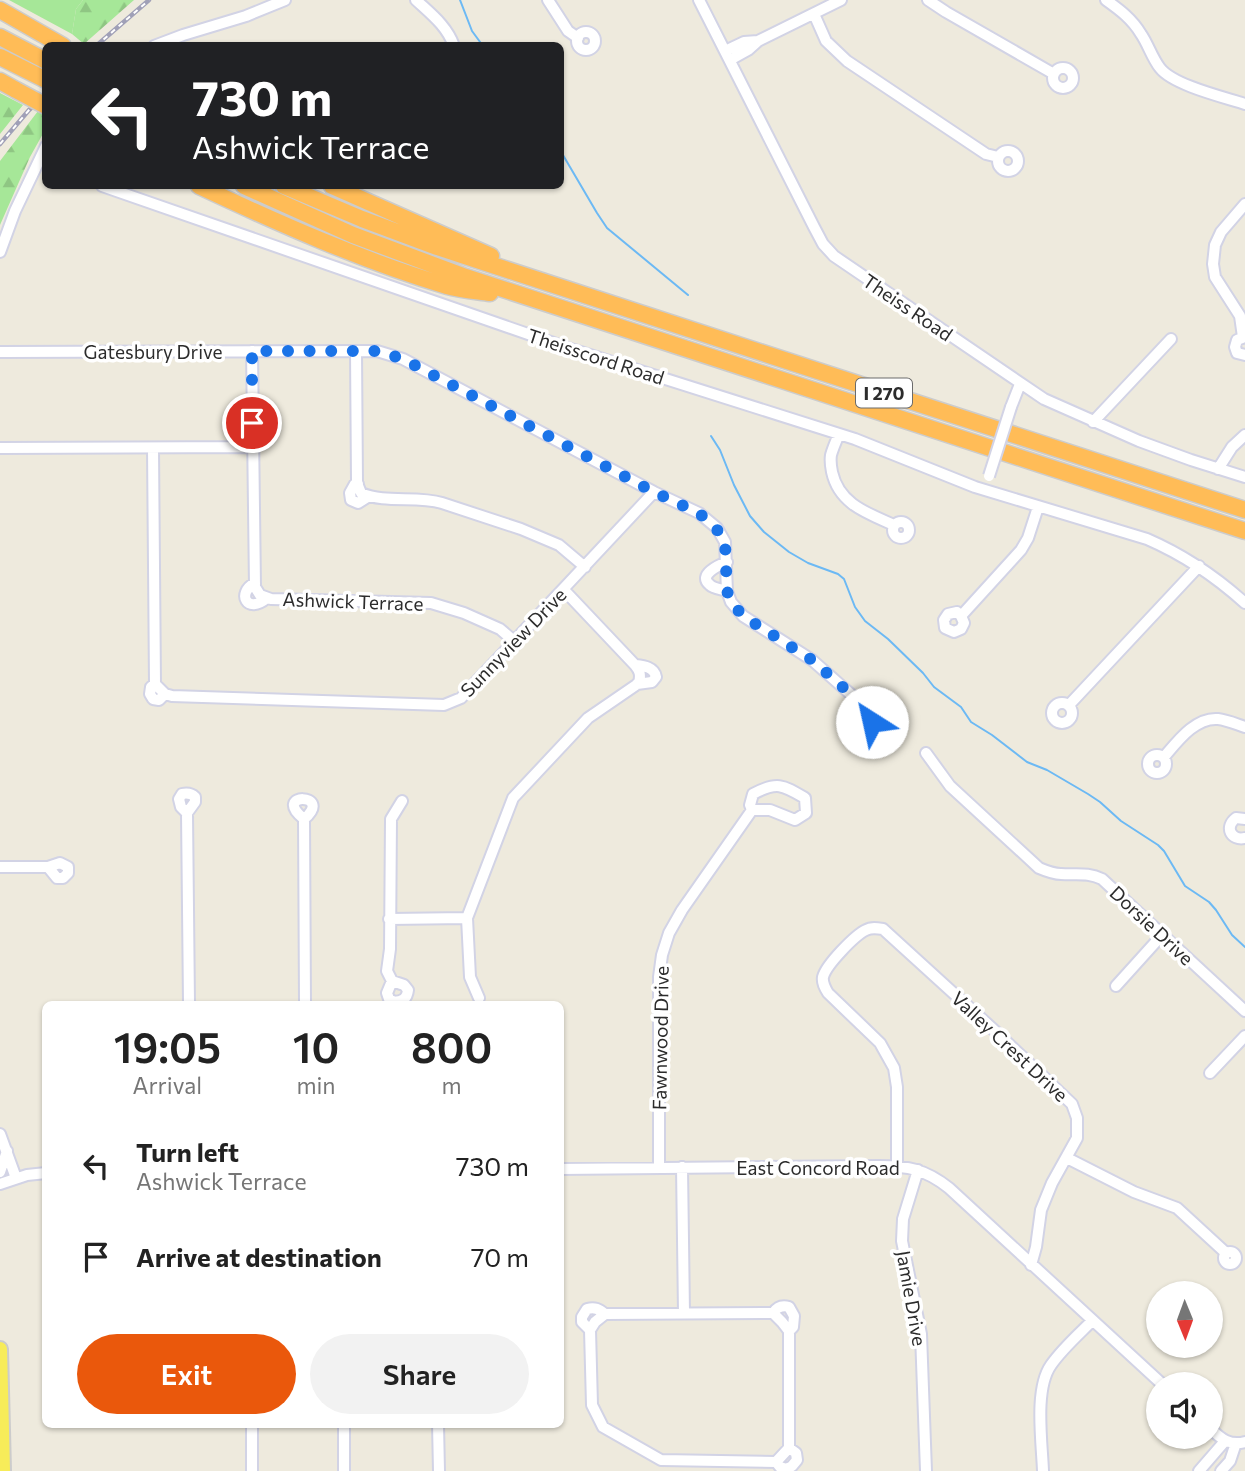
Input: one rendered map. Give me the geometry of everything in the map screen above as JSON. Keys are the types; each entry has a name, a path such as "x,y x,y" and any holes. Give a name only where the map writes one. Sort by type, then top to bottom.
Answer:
{"highway":[{"path":"0,10 58,42"},
{"path":"0,37 42,59"},
{"path":"0,57 39,77"},
{"path":"0,81 42,104"},
{"path":"206,189 323,241 450,286 537,300"},
{"name":"I 270","path":"250,189 317,220 451,272 1245,531"},
{"name":"I 270","path":"291,189 399,233 1245,510"},
{"path":"339,189 484,252 524,275"}],"main road":[{"path":"0,1349 3,1471"}],"street":[{"path":"165,42 246,16 285,0"},
{"path":"416,0 444,27 453,42"},
{"path":"548,0 568,31 578,38"},
{"name":"Theiss Road","path":"699,0 828,250 850,268 1044,399 1170,453 1245,477"},
{"path":"727,56 744,42 758,41 841,0"},
{"path":"928,0 1054,74"},
{"path":"1105,0 1126,14 1165,73 1186,85 1245,104"},
{"path":"814,14 826,41 847,61 986,154 998,158"},
{"path":"0,252 9,226 41,164"},
{"name":"Theisscord Road","path":"111,189 574,350 839,434 985,490"},
{"path":"1245,204 1221,232 1215,245 1213,264 1215,277 1240,317 1244,337 1236,342 1234,347 1239,354 1245,355"},
{"path":"1093,422 1171,340"},
{"name":"Ashwick Terrace","path":"252,351 255,587 260,595 267,598 431,603 464,613 500,629 514,641"},
{"path":"356,351 358,484 361,493 369,496 432,500 521,529 559,545 585,567"},
{"name":"Gatesbury Drive","path":"0,352 377,351 403,359 654,492 699,513 716,528 725,542 727,591"},
{"path":"1020,384 985,490 1147,539 1199,566 1245,603"},
{"path":"839,434 831,457 834,481 853,506 894,525"},
{"path":"1217,469 1232,447 1245,435"},
{"path":"0,447 252,447"},
{"name":"Sunnyview Drive","path":"153,448 155,684 166,694 444,705 461,698 654,492"},
{"path":"961,615 1021,550 1038,507"},
{"path":"727,562 708,573 706,581 711,587 727,591 731,602 743,616 812,660 872,713"},
{"path":"1069,705 1199,566"},
{"path":"479,998 470,976 467,918 513,798 588,718 637,684 641,677 639,669 564,590"},
{"path":"1164,757 1196,725 1206,720 1215,719 1245,727"},
{"name":"Dorsie Drive","path":"926,753 950,786 1038,868 1050,873 1084,873 1102,879 1245,1011"},
{"name":"Fawnwood Drive","path":"783,785 805,798 806,813 795,820 770,810 752,810 750,805 753,794 765,788 783,785"},
{"path":"392,981 387,971 390,949 391,819 402,801"},
{"name":"Fawnwood Drive","path":"659,1167 658,1006 662,955 669,933 682,910 752,810"},
{"path":"187,813 189,1001"},
{"path":"1245,819 1236,818 1229,829 1233,837 1245,838"},
{"path":"304,819 305,1001"},
{"path":"0,867 48,867"},
{"path":"389,919 467,918"},
{"name":"Valley Crest Drive","path":"897,1166 897,1087 894,1068 880,1043 824,986 823,978 827,969 856,936 866,929 883,929 1072,1104 1077,1118 1077,1138 1052,1183 1041,1210 1031,1265"},
{"path":"1116,986 1162,935"},
{"path":"1210,1073 1245,1036"},
{"path":"0,1134 16,1178"},
{"path":"0,1172 7,1152"},
{"path":"1067,1158 1134,1192 1177,1208 1226,1253"},
{"name":"East Concord Road","path":"564,1168 897,1166 918,1170 931,1175 949,1188 1148,1372"},
{"path":"682,1167 684,1313"},
{"name":"Jamie Drive","path":"918,1170 904,1219 902,1241 921,1334 926,1471"},
{"path":"0,1184 42,1174"},
{"path":"684,1313 772,1313 789,1331 789,1448 776,1462 661,1460 603,1427 592,1405 590,1330 595,1322 605,1314 684,1313"},
{"path":"1042,1471 1042,1384 1050,1366 1092,1321"},
{"path":"252,1428 252,1471"},
{"path":"344,1428 344,1471"},
{"path":"438,1428 439,1471"},
{"path":"1221,1471 1230,1461 1238,1443"},
{"path":"1199,1471 1238,1443"}],"green space":[{"path":"9,0 83,0 76,9 72,34"},
{"path":"83,0 134,0 86,42 82,42 72,34 76,9"},
{"path":"0,93 23,105 0,134"},
{"path":"38,111 42,113 42,135 0,225 0,161"}],"waterway":[{"path":"460,0 472,31 480,42"},
{"path":"564,157 607,228 688,295"},
{"path":"711,436 750,516 764,532 789,552 844,579 855,607 865,621 888,639 934,687 961,707 971,722 1027,762 1047,770 1088,794 1121,821 1158,845 1185,886 1209,902 1232,935 1245,947"}],"railway":[{"path":"101,42 149,0"},
{"path":"0,144 42,98"}],"route":[{"path":"252,423 252,351 377,351 403,359 654,492 699,513 716,528 725,542 725,580 731,602 743,616 812,660 872,713 872,722"}]}
